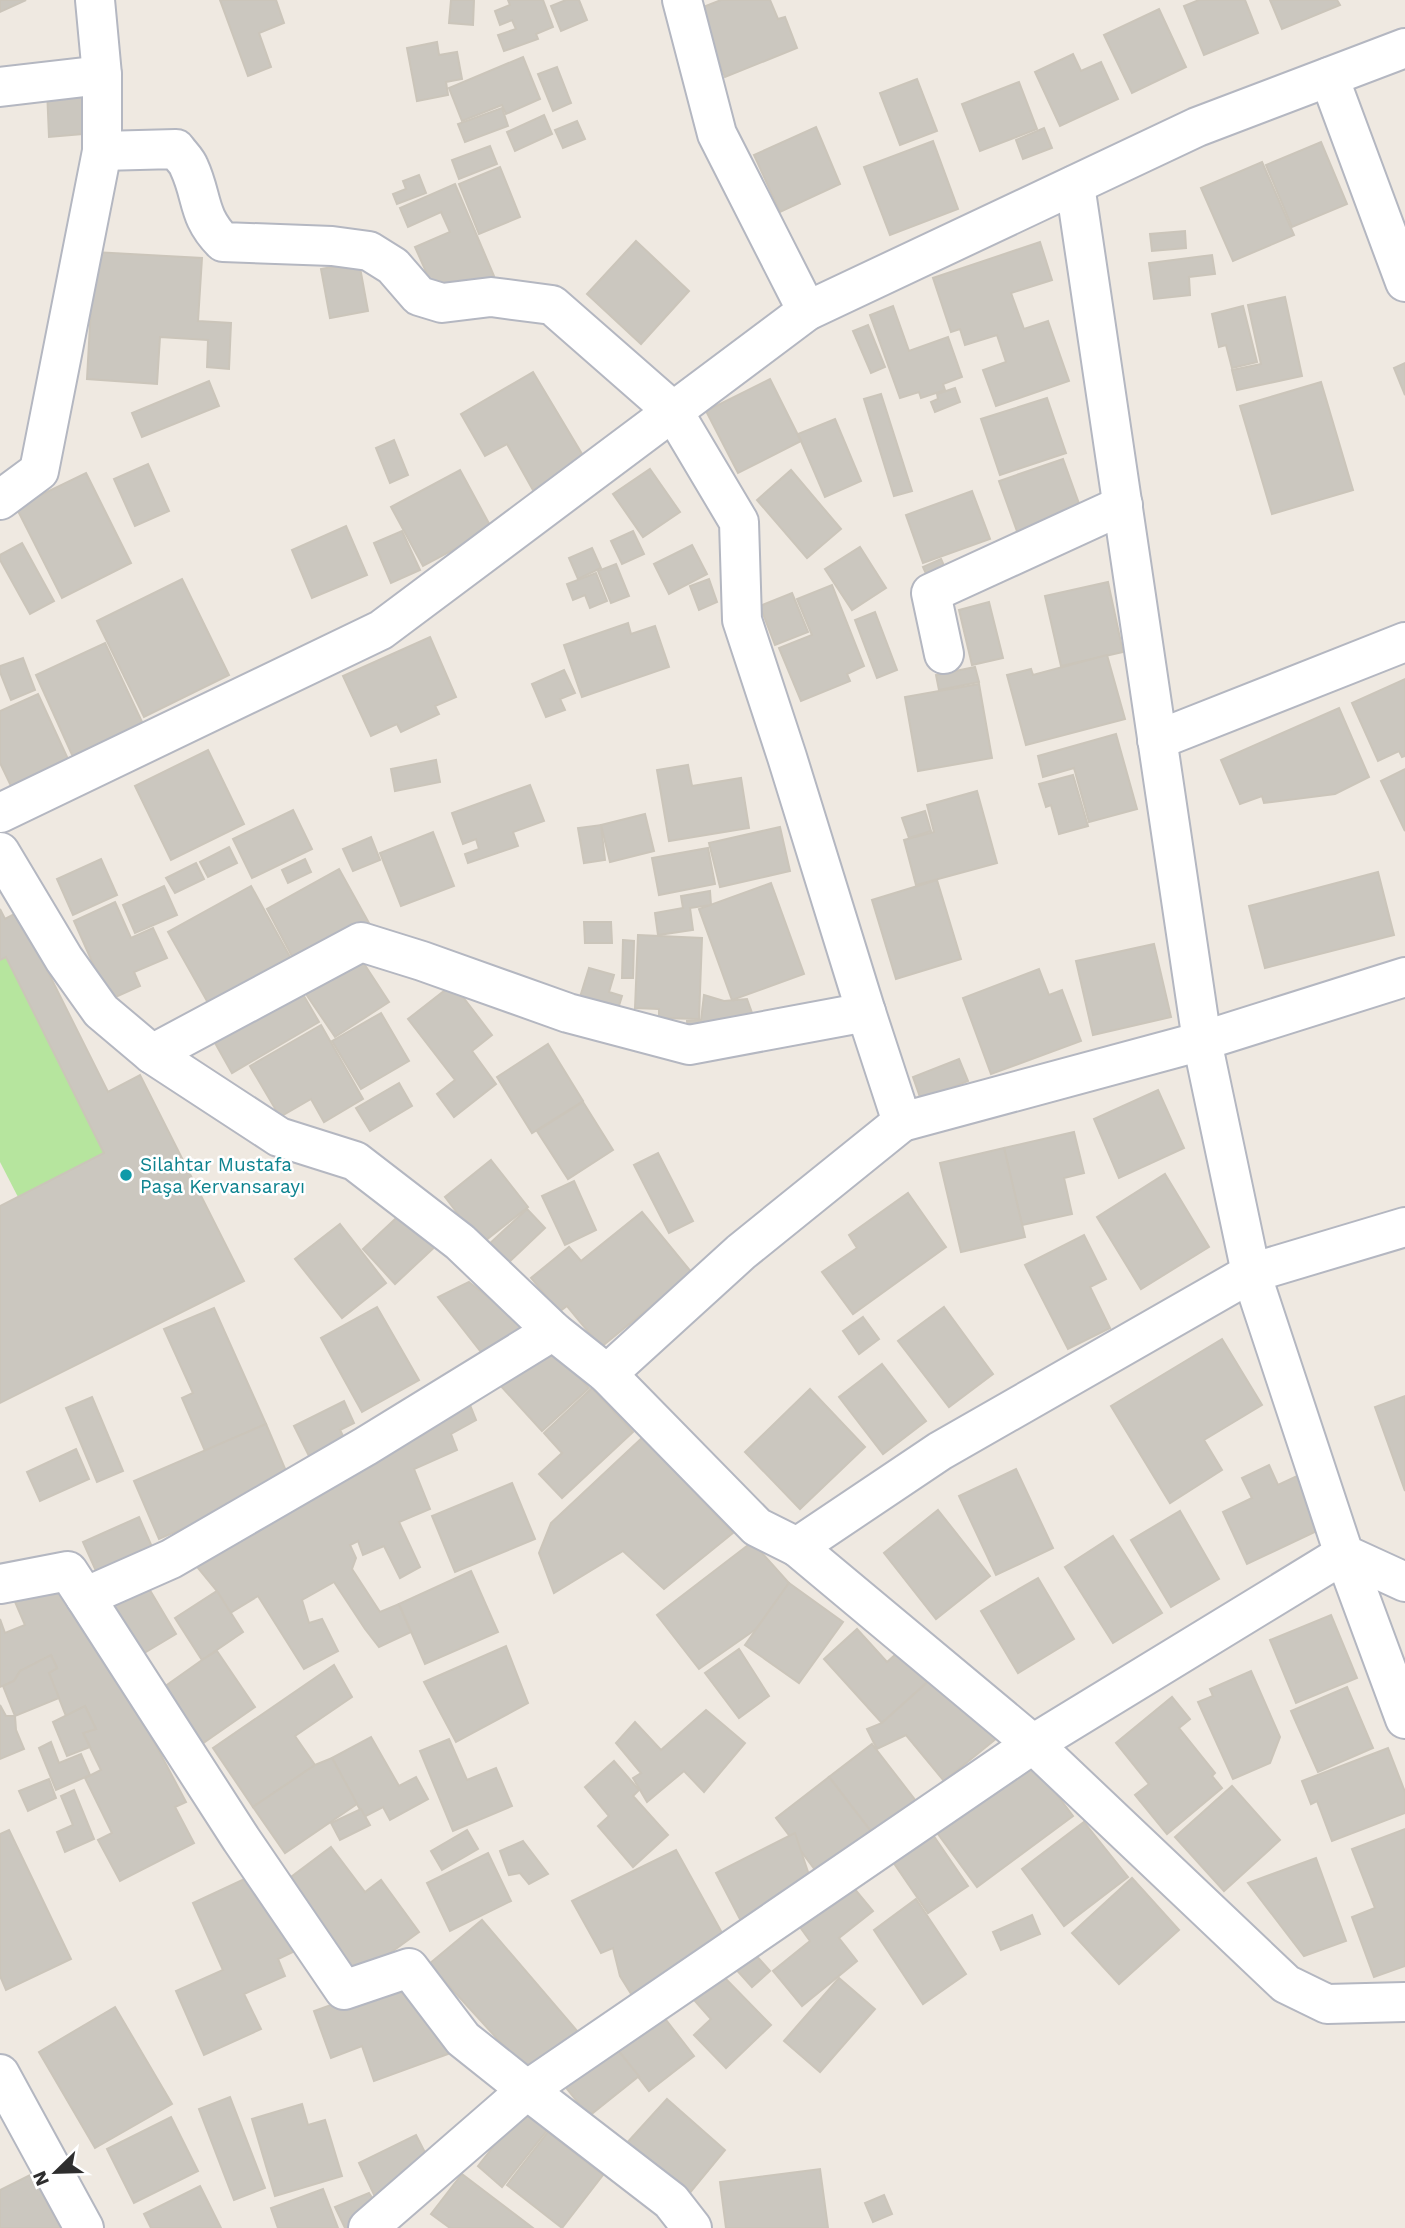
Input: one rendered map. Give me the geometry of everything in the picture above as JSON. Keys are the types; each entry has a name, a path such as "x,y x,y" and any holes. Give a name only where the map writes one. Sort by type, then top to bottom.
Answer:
{"street":[{"path":"0,500 39,471 102,151 102,75 95,0"},
{"path":"682,0 717,134 807,311"},
{"path":"0,813 381,630 807,311 1197,127 1405,48"},
{"path":"0,86 102,75"},
{"path":"1329,77 1405,282"},
{"path":"102,151 176,149 189,166 209,228 223,242 332,246 369,251 393,266 419,296 442,303 491,298 552,305 673,411 739,522 742,620 902,1122"},
{"path":"1075,185 1202,1041 1251,1273 1344,1553 1405,1719"},
{"path":"944,654 931,593 1123,505"},
{"path":"1157,740 1405,642"},
{"path":"0,852 64,959 101,1011 152,1055 279,1137 355,1161 460,1242 553,1331 607,1374 757,1527 797,1547 1033,1744 1286,1984 1327,2004 1405,2003"},
{"path":"152,1055 361,943 422,961 568,1013 689,1045 866,1012"},
{"path":"607,1374 741,1252 902,1122 1202,1041 1405,977"},
{"path":"797,1547 940,1451 1251,1273 1405,1227"},
{"path":"85,1597 172,1559 366,1446 553,1331"},
{"path":"1344,1553 1405,1582"},
{"path":"368,2228 527,2090 1033,1744 1344,1553"},
{"path":"0,1584 68,1571 241,1839 344,1990 409,1968 463,2039 671,2202 692,2228"},
{"path":"0,2074 84,2228"}],"green space":[{"path":"6,957 104,1153 18,1197 0,1162 0,960"}],"building":[{"path":"0,0 26,0 0,12"},
{"path":"220,0 276,0 284,23 259,33 271,67 248,76"},
{"path":"451,0 474,0 473,25 449,23"},
{"path":"508,0 543,0 553,27 536,34 538,39 504,51 498,35 516,29 512,20 500,25 495,11 510,5"},
{"path":"566,0 579,0 587,20 561,31 551,6"},
{"path":"721,0 770,0 778,19 785,17 797,48 725,77 698,9"},
{"path":"1199,0 1245,0 1258,33 1204,55 1184,6"},
{"path":"1270,0 1337,0 1340,5 1282,29"},
{"path":"1159,9 1186,67 1132,93 1104,35"},
{"path":"437,42 439,55 457,52 462,79 446,82 448,95 417,101 407,48"},
{"path":"1073,54 1081,71 1101,62 1118,99 1060,126 1035,72"},
{"path":"523,57 540,99 506,114 502,105 462,121 449,88"},
{"path":"557,67 571,103 553,111 538,74"},
{"path":"917,79 937,131 900,145 880,93"},
{"path":"90,82 94,133 49,137 47,89"},
{"path":"1019,82 1037,129 980,151 962,104"},
{"path":"502,108 508,126 465,142 458,124"},
{"path":"544,115 552,134 515,151 507,132"},
{"path":"577,121 585,139 563,148 555,130"},
{"path":"816,127 840,184 780,212 754,155"},
{"path":"1044,128 1052,148 1023,159 1016,140"},
{"path":"933,141 958,209 890,235 864,167"},
{"path":"1321,142 1347,204 1292,227 1266,165"},
{"path":"490,146 497,164 459,179 452,160"},
{"path":"1262,162 1294,235 1233,261 1201,188"},
{"path":"500,167 520,217 479,234 459,184"},
{"path":"419,175 426,193 397,204 393,194 406,189 403,181"},
{"path":"455,184 494,276 468,288 436,294 415,247 450,232 441,212 408,227 400,208"},
{"path":"1185,231 1186,248 1152,251 1150,234"},
{"path":"636,241 689,291 641,344 587,294"},
{"path":"1040,242 1052,280 1011,293 1024,329 1048,321 1069,381 996,406 983,370 1006,362 997,335 965,345 960,329 951,332 933,278"},
{"path":"94,252 202,258 198,321 231,323 229,369 207,367 208,340 160,337 157,384 87,379"},
{"path":"1212,255 1215,274 1189,277 1190,295 1154,299 1149,263"},
{"path":"359,262 368,311 330,318 321,269"},
{"path":"1285,297 1302,376 1237,390 1232,370 1261,364 1248,305"},
{"path":"893,306 909,351 948,337 962,377 943,384 945,390 921,398 919,392 900,398 870,315"},
{"path":"1243,306 1257,362 1232,368 1226,345 1219,347 1212,314"},
{"path":"868,325 885,367 871,373 853,331"},
{"path":"1405,363 1405,395 1394,368"},
{"path":"533,372 585,459 533,490 507,444 485,456 461,414"},
{"path":"770,379 801,441 738,473 706,411"},
{"path":"209,381 219,406 142,437 132,413"},
{"path":"1321,382 1353,490 1272,514 1240,406"},
{"path":"955,388 960,402 935,412 931,402 938,399 937,394"},
{"path":"881,394 912,491 894,496 864,399"},
{"path":"1047,398 1066,453 1000,475 981,419"},
{"path":"835,419 861,481 825,497 798,434"},
{"path":"394,440 408,475 390,483 376,448"},
{"path":"1063,459 1082,512 1018,534 999,481"},
{"path":"148,464 169,511 135,526 114,479"},
{"path":"650,469 680,512 643,537 613,494"},
{"path":"460,470 492,529 423,566 391,507"},
{"path":"791,470 841,529 807,558 757,500"},
{"path":"86,473 131,563 62,598 16,507"},
{"path":"972,491 990,539 923,563 906,515"},
{"path":"346,526 367,575 312,598 292,550"},
{"path":"402,531 420,570 391,583 374,543"},
{"path":"633,531 644,554 622,564 611,541"},
{"path":"22,543 54,601 30,614 0,560 0,555"},
{"path":"692,545 707,574 669,594 654,564"},
{"path":"860,547 886,588 852,610 825,569"},
{"path":"592,548 601,568 578,579 569,558"},
{"path":"941,559 949,577 931,585 923,567"},
{"path":"616,564 629,596 611,603 598,571"},
{"path":"596,573 607,601 590,608 585,595 573,600 567,584"},
{"path":"182,579 229,675 144,717 97,621"},
{"path":"709,579 717,602 699,610 690,586"},
{"path":"1108,582 1123,652 1061,666 1045,596"},
{"path":"832,585 864,666 847,674 850,681 801,701 779,648 812,635 797,599"},
{"path":"792,593 808,632 775,645 760,606"},
{"path":"989,602 1003,658 972,665 959,610"},
{"path":"875,612 897,670 877,678 855,620"},
{"path":"628,623 631,634 655,626 669,667 582,697 564,645"},
{"path":"430,637 456,697 435,706 439,714 401,732 397,724 371,736 343,676"},
{"path":"105,643 143,724 73,757 36,675"},
{"path":"1107,655 1125,719 1026,745 1007,675 1031,669 1033,675"},
{"path":"23,658 35,690 11,700 0,666"},
{"path":"975,667 979,682 939,690 936,675"},
{"path":"564,670 575,693 560,699 565,710 546,717 532,684"},
{"path":"1405,679 1405,756 1402,757 1399,751 1378,761 1352,703"},
{"path":"979,684 992,758 918,771 905,697"},
{"path":"38,694 68,759 11,786 0,763 0,711"},
{"path":"1339,708 1369,777 1335,794 1264,803 1262,796 1240,804 1221,760"},
{"path":"1116,734 1137,809 1089,822 1074,768 1043,777 1038,756"},
{"path":"208,750 244,824 171,860 135,786"},
{"path":"436,760 440,782 395,791 391,769"},
{"path":"688,765 692,786 741,778 749,828 669,841 657,770"},
{"path":"1405,769 1405,831 1381,781"},
{"path":"1073,775 1088,826 1059,834 1051,805 1046,807 1039,784"},
{"path":"530,785 544,821 513,832 518,846 468,863 465,854 479,849 476,839 463,844 452,813"},
{"path":"977,791 997,863 916,885 904,840 934,832 927,805"},
{"path":"293,810 312,849 252,878 233,839"},
{"path":"925,811 931,831 909,838 902,818"},
{"path":"645,814 654,851 610,862 601,825"},
{"path":"601,825 605,860 584,863 578,828"},
{"path":"780,827 790,871 720,887 709,843"},
{"path":"433,832 454,886 401,906 380,853"},
{"path":"371,837 380,860 353,871 343,849"},
{"path":"229,847 237,863 208,877 200,862"},
{"path":"708,848 715,884 659,895 652,858"},
{"path":"101,859 117,895 73,915 57,879"},
{"path":"305,859 311,872 288,883 282,870"},
{"path":"196,863 204,879 175,893 166,878"},
{"path":"339,869 369,923 296,964 267,909"},
{"path":"1378,872 1394,935 1265,968 1249,906"},
{"path":"937,880 961,959 896,979 872,900"},
{"path":"771,883 804,974 732,1000 699,909"},
{"path":"164,886 177,915 135,933 123,905"},
{"path":"251,886 294,964 212,1010 168,932"},
{"path":"710,891 711,905 690,908 693,930 658,935 655,913 683,908 681,896"},
{"path":"115,902 131,938 153,928 167,958 134,972 140,986 109,1000 74,921"},
{"name":"Silahtar Mustafa Paşa Kervansarayı","path":"0,909 5,919 18,912 108,1092 140,1075 244,1281 0,1403 0,1206 104,1153 6,957 0,960"},
{"path":"584,922 611,922 612,943 585,943"},
{"path":"638,935 702,938 699,1019 659,1018 659,1009 635,1008"},
{"path":"623,940 634,941 633,978 622,978"},
{"path":"1154,944 1171,1017 1093,1035 1076,961"},
{"path":"359,956 389,1002 335,1037 304,991"},
{"path":"589,968 614,975 609,992 622,996 618,1009 580,997"},
{"path":"1039,969 1049,995 1062,990 1081,1041 991,1074 963,998"},
{"path":"453,984 492,1035 472,1051 496,1084 454,1117 437,1094 455,1080 408,1019"},
{"path":"301,991 319,1022 232,1073 214,1041"},
{"path":"704,995 724,1001 747,999 756,1024 688,1032 687,1021 701,1020"},
{"path":"381,1013 409,1061 361,1089 332,1041"},
{"path":"321,1025 363,1099 324,1122 311,1099 280,1117 250,1066"},
{"path":"548,1044 583,1101 532,1133 497,1077"},
{"path":"959,1059 968,1081 921,1100 913,1077"},
{"path":"399,1083 412,1106 370,1131 356,1108"},
{"path":"1158,1090 1184,1148 1119,1178 1094,1119"},
{"path":"583,1102 613,1150 568,1179 537,1131"},
{"path":"1074,1132 1084,1173 1064,1178 1072,1214 1022,1225 1004,1148"},
{"path":"1004,1148 1025,1237 961,1252 940,1163"},
{"path":"658,1153 693,1221 669,1233 634,1165"},
{"path":"491,1160 528,1207 481,1244 445,1197"},
{"path":"1165,1174 1209,1247 1141,1289 1097,1217"},
{"path":"574,1181 596,1230 565,1245 542,1196"},
{"path":"908,1193 946,1247 853,1314 822,1272 857,1248 849,1235"},
{"path":"407,1208 439,1243 395,1284 363,1249"},
{"path":"527,1209 545,1228 505,1266 487,1246"},
{"path":"642,1212 692,1273 601,1347 567,1306 559,1312 531,1278 569,1247 581,1261"},
{"path":"340,1224 386,1283 342,1318 295,1259"},
{"path":"1084,1235 1106,1279 1090,1287 1110,1328 1068,1349 1025,1265"},
{"path":"469,1282 524,1326 485,1357 438,1297"},
{"path":"377,1307 419,1380 362,1412 321,1338"},
{"path":"944,1307 993,1374 949,1407 898,1341"},
{"path":"214,1308 266,1424 205,1451 182,1398 193,1393 164,1329"},
{"path":"863,1317 879,1339 859,1354 843,1331"},
{"path":"1222,1339 1262,1405 1204,1440 1222,1470 1170,1503 1111,1406"},
{"path":"545,1341 589,1388 542,1431 499,1384"},
{"path":"882,1364 926,1421 883,1454 839,1397"},
{"path":"592,1388 633,1432 562,1498 539,1474 562,1453 544,1433"},
{"path":"810,1389 865,1447 800,1509 745,1452"},
{"path":"466,1395 476,1420 451,1434 457,1450 414,1469 430,1509 399,1522 420,1567 400,1578 384,1546 363,1555 358,1541 350,1545 356,1558 352,1569 380,1612 399,1604 411,1632 379,1647 334,1582 302,1600 309,1623 322,1619 338,1651 304,1669 258,1596 230,1613 217,1591 189,1557"},
{"path":"1405,1396 1405,1491 1375,1407"},
{"path":"92,1397 123,1471 97,1482 66,1408"},
{"path":"344,1401 354,1423 340,1430 351,1452 316,1470 294,1426"},
{"path":"266,1424 289,1478 257,1496 159,1539 134,1481"},
{"path":"643,1437 733,1533 664,1589 623,1551 554,1593 539,1553 551,1523"},
{"path":"76,1449 89,1479 40,1501 27,1472"},
{"path":"1269,1465 1278,1485 1297,1476 1321,1529 1247,1564 1223,1512 1252,1498 1242,1478"},
{"path":"1016,1469 1053,1548 996,1575 959,1496"},
{"path":"512,1483 535,1539 455,1572 432,1516"},
{"path":"938,1510 990,1576 936,1619 884,1553"},
{"path":"1180,1511 1219,1579 1171,1607 1131,1540"},
{"path":"139,1517 152,1547 96,1571 83,1542"},
{"path":"1113,1536 1162,1613 1113,1643 1065,1567"},
{"path":"752,1542 789,1583 756,1629 699,1669 657,1615"},
{"path":"471,1571 498,1632 425,1664 399,1604"},
{"path":"1038,1578 1074,1639 1018,1673 981,1611"},
{"path":"789,1583 843,1622 799,1683 745,1645"},
{"path":"40,1587 75,1593 186,1802 175,1807 194,1843 120,1881 98,1840 112,1833 85,1778 101,1770 83,1733 96,1729 85,1706 66,1716 49,1673 57,1668 51,1655 20,1671 14,1681 0,1687 0,1619 5,1633 25,1625 13,1597"},
{"path":"148,1587 176,1634 136,1658 107,1610"},
{"path":"217,1591 243,1632 202,1660 175,1618"},
{"path":"1331,1615 1357,1678 1296,1703 1270,1640"},
{"path":"857,1629 887,1662 904,1647 932,1678 882,1723 824,1659"},
{"path":"506,1646 528,1703 456,1742 424,1682"},
{"path":"739,1649 769,1696 739,1718 705,1673"},
{"path":"217,1651 255,1707 196,1748 157,1692"},
{"path":"51,1655 57,1668 49,1673 59,1698 15,1716 3,1686 14,1681 20,1671"},
{"path":"334,1665 352,1697 295,1736 315,1765 253,1807 213,1748"},
{"path":"1251,1671 1280,1737 1270,1763 1233,1779 1198,1702 1213,1696 1210,1689"},
{"path":"932,1678 997,1738 944,1781 906,1735 877,1749 867,1729 882,1723"},
{"path":"1347,1687 1373,1748 1318,1772 1291,1711"},
{"path":"1172,1697 1190,1719 1179,1728 1215,1773 1212,1776 1222,1788 1167,1834 1135,1795 1149,1784 1116,1743"},
{"path":"0,1705 6,1716 15,1716 16,1730 24,1749 0,1759"},
{"path":"85,1706 96,1729 83,1733 90,1747 67,1756 53,1722"},
{"path":"706,1710 745,1743 704,1792 684,1771 647,1802 633,1778 641,1773 616,1743 635,1722 661,1750"},
{"path":"371,1737 399,1786 416,1777 428,1799 390,1820 383,1807 364,1817 332,1758"},
{"path":"449,1739 467,1780 496,1768 512,1806 453,1831 420,1751"},
{"path":"51,1742 59,1763 81,1754 90,1775 56,1790 39,1748"},
{"path":"872,1744 916,1801 873,1834 829,1777"},
{"path":"1388,1748 1405,1792 1405,1813 1332,1841 1317,1801 1311,1804 1302,1781"},
{"path":"332,1758 357,1804 285,1853 253,1807 315,1765"},
{"path":"1031,1760 1073,1816 977,1887 935,1830"},
{"path":"614,1761 639,1790 633,1796 668,1835 633,1867 598,1826 609,1816 585,1787"},
{"path":"829,1777 873,1834 819,1875 776,1818"},
{"path":"49,1779 56,1798 28,1811 19,1791"},
{"path":"1232,1786 1280,1840 1224,1891 1175,1837"},
{"path":"74,1790 94,1839 65,1852 57,1832 73,1825 61,1796"},
{"path":"361,1809 370,1825 340,1840 331,1823"},
{"path":"1084,1822 1128,1877 1064,1926 1022,1869"},
{"path":"1405,1829 1405,1966 1374,1977 1352,1917 1375,1908 1352,1849"},
{"path":"9,1830 71,1959 6,1990 0,1976 0,1834"},
{"path":"467,1830 478,1849 442,1870 431,1851"},
{"path":"931,1832 968,1886 928,1913 891,1859"},
{"path":"795,1833 814,1890 742,1923 716,1873"},
{"path":"523,1841 548,1874 529,1884 520,1873 509,1875 500,1851"},
{"path":"331,1847 365,1892 381,1880 419,1932 357,1977 287,1880"},
{"path":"676,1850 731,1949 633,1997 620,1976 613,1948 601,1953 572,1901"},
{"path":"488,1853 511,1901 450,1931 427,1883"},
{"path":"1316,1858 1346,1941 1304,1956 1248,1883"},
{"path":"253,1875 303,1947 278,1959 285,1976 244,1994 261,2029 204,2055 176,1991 223,1970 193,1903"},
{"path":"1132,1878 1179,1930 1119,1984 1072,1933"},
{"path":"848,1881 873,1911 839,1938 857,1961 802,2006 773,1971 810,1941 797,1923"},
{"path":"916,1899 966,1974 923,2004 874,1930"},
{"path":"1032,1915 1040,1934 1001,1950 993,1932"},
{"path":"482,1920 584,2039 533,2078 429,1964"},
{"path":"752,1951 770,1971 752,1987 734,1967"},
{"path":"722,1975 771,2025 726,2068 694,2035 711,2019 695,2001"},
{"path":"839,1978 875,2009 820,2072 784,2041"},
{"path":"386,1985 434,2009 451,2053 374,2081 362,2046 331,2058 314,2011"},
{"path":"115,2007 172,2104 95,2148 39,2052"},
{"path":"656,2007 694,2056 649,2091 613,2044"},
{"path":"613,2044 639,2076 589,2116 563,2084"},
{"path":"230,2097 265,2188 234,2200 199,2109"},
{"path":"667,2099 725,2150 688,2195 626,2144"},
{"path":"302,2104 308,2125 325,2120 342,2176 275,2196 252,2119"},
{"path":"524,2108 549,2128 502,2187 478,2166"},
{"path":"171,2117 198,2171 134,2203 107,2149"},
{"path":"548,2132 603,2175 562,2228 507,2185"},
{"path":"416,2135 435,2172 377,2201 359,2163"},
{"path":"820,2169 828,2228 726,2228 720,2182"},
{"path":"32,2174 61,2228 0,2228 0,2190"},
{"path":"462,2174 533,2228 450,2228 431,2214"},
{"path":"200,2186 221,2228 151,2228 144,2214"},
{"path":"323,2189 338,2228 278,2228 271,2208"},
{"path":"369,2193 392,2228 345,2228 335,2207"},
{"path":"884,2195 892,2214 873,2222 865,2203"}],"place":[{"name":"Silahtar Mustafa Paşa Kervansarayı","path":"126,1175"}]}
